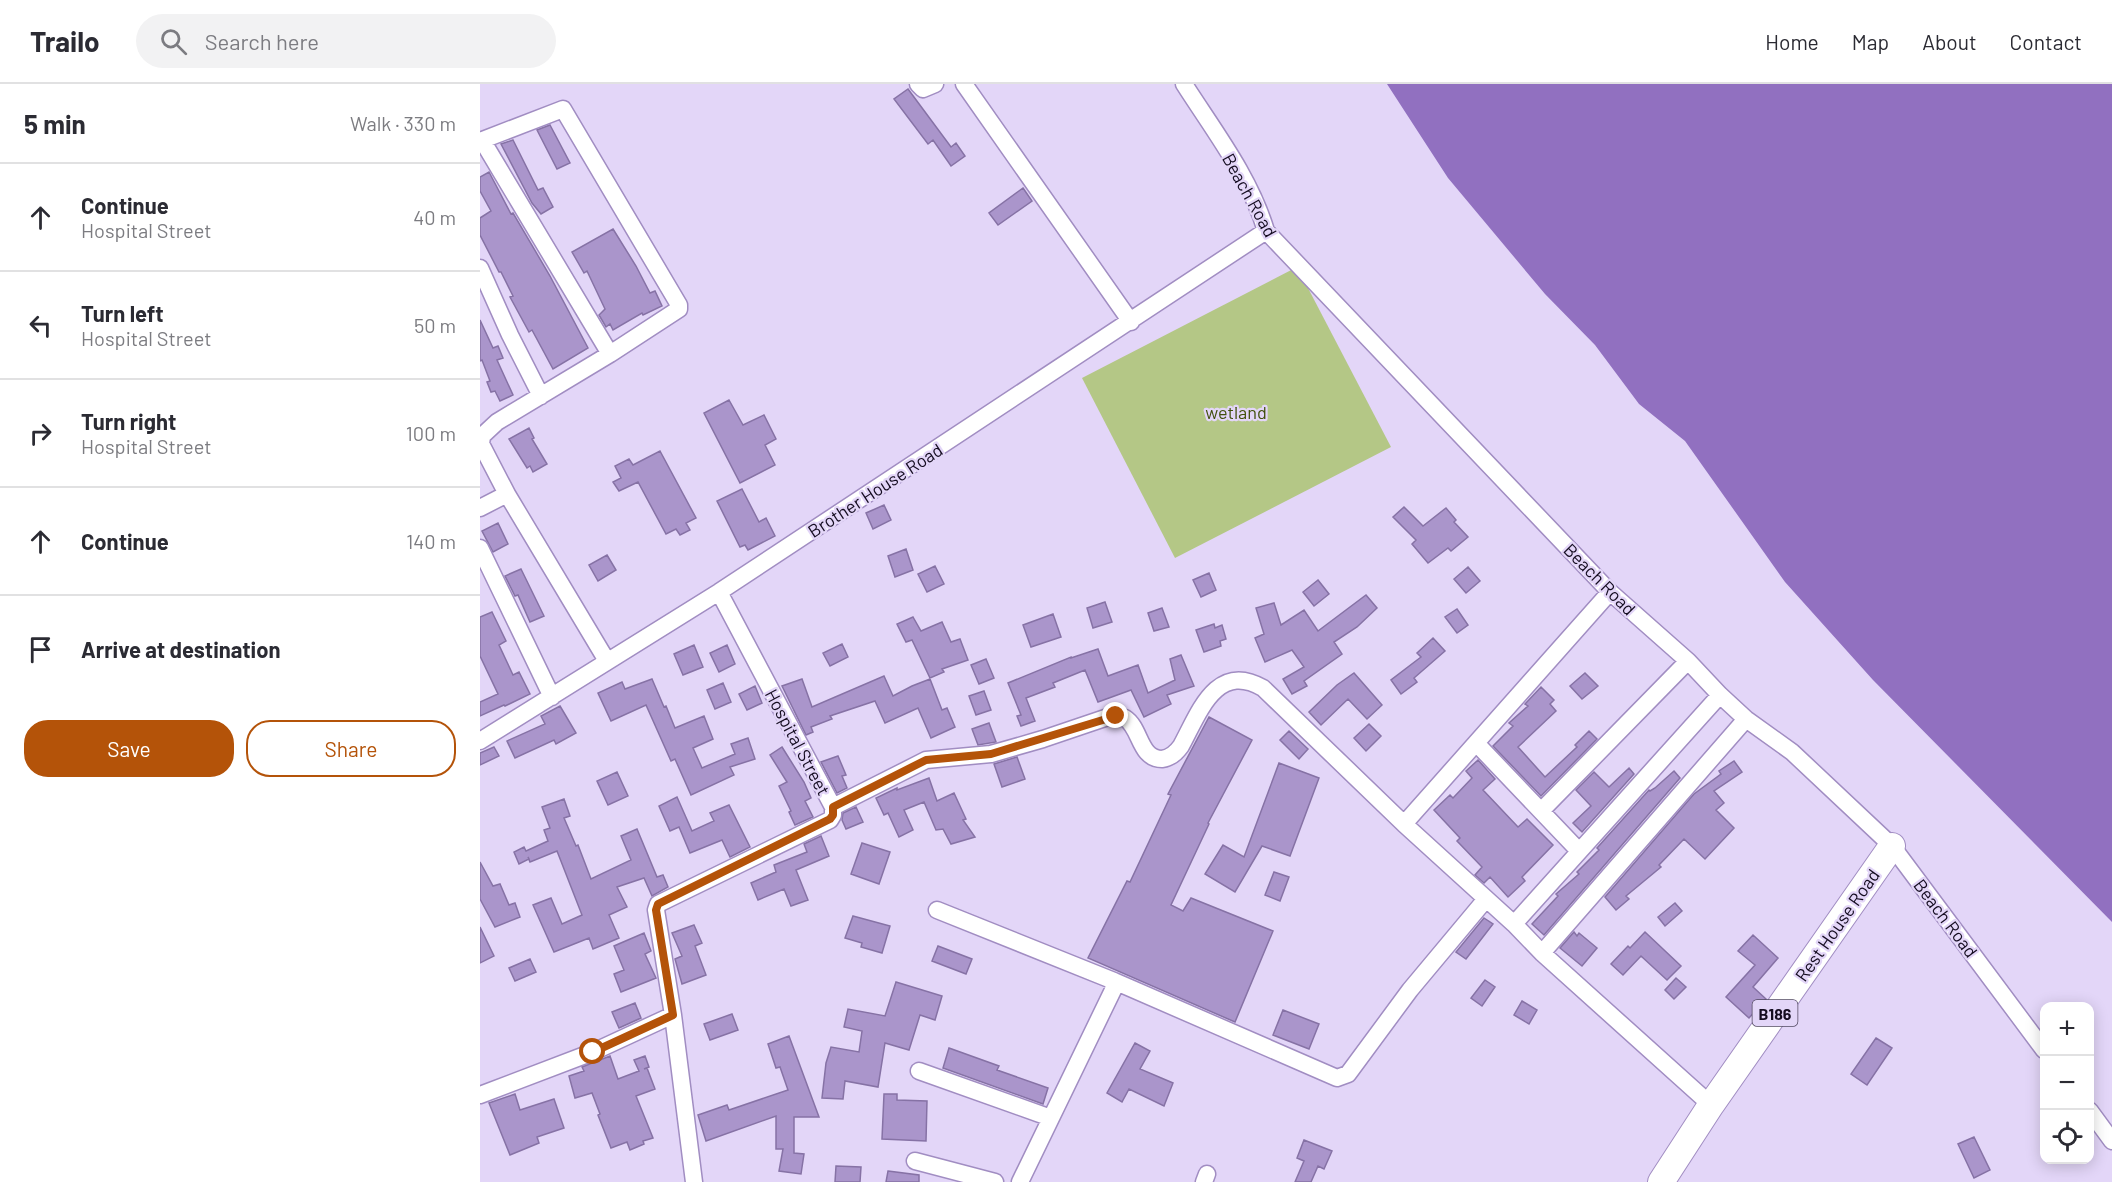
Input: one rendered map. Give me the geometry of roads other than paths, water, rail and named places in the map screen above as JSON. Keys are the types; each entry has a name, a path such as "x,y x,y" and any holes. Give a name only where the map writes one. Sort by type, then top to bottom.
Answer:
{"main road":[{"name":"Rest House Road","path":"1661,1182 1711,1105 1893,846"}],"street":[{"path":"918,84 923,89 935,84"},
{"path":"964,84 1131,322"},
{"name":"Beach Road","path":"1184,84 1249,187 1266,231 1611,592 1688,661 1746,719 1792,752 1893,846 2040,1045"},
{"path":"607,661 507,494 481,444 488,423 541,396 610,354 679,309 679,305 563,109 481,141 610,354"},
{"name":"Brother House Road","path":"480,741 719,592 1266,231"},
{"path":"480,268 541,396"},
{"path":"480,508 507,494"},
{"path":"480,548 552,697"},
{"name":"Hospital Street","path":"673,1015 656,910 658,904 830,819 833,815 833,807 719,592"},
{"path":"1404,824 1611,592"},
{"path":"1542,810 1688,661"},
{"path":"833,807 926,760 991,754 1108,717 1125,718 1135,727 1144,750 1149,755 1158,759 1169,758 1181,746 1213,691 1225,683 1238,680 1253,682 1263,688 1404,824 1711,1105"},
{"path":"1514,924 1720,695"},
{"path":"1542,952 1746,719"},
{"path":"1477,744 1580,851"},
{"path":"937,910 1114,981 1337,1078 1348,1074 1410,990 1486,899"},
{"path":"1020,1182 1113,990 1114,981"},
{"path":"480,1095 593,1052 673,1015 694,1182"},
{"path":"920,1071 1051,1118"},
{"path":"2094,1116 2112,1141"},
{"path":"915,1161 995,1182"}],"park label":[{"name":"wetland","path":"1236,412"}]}
